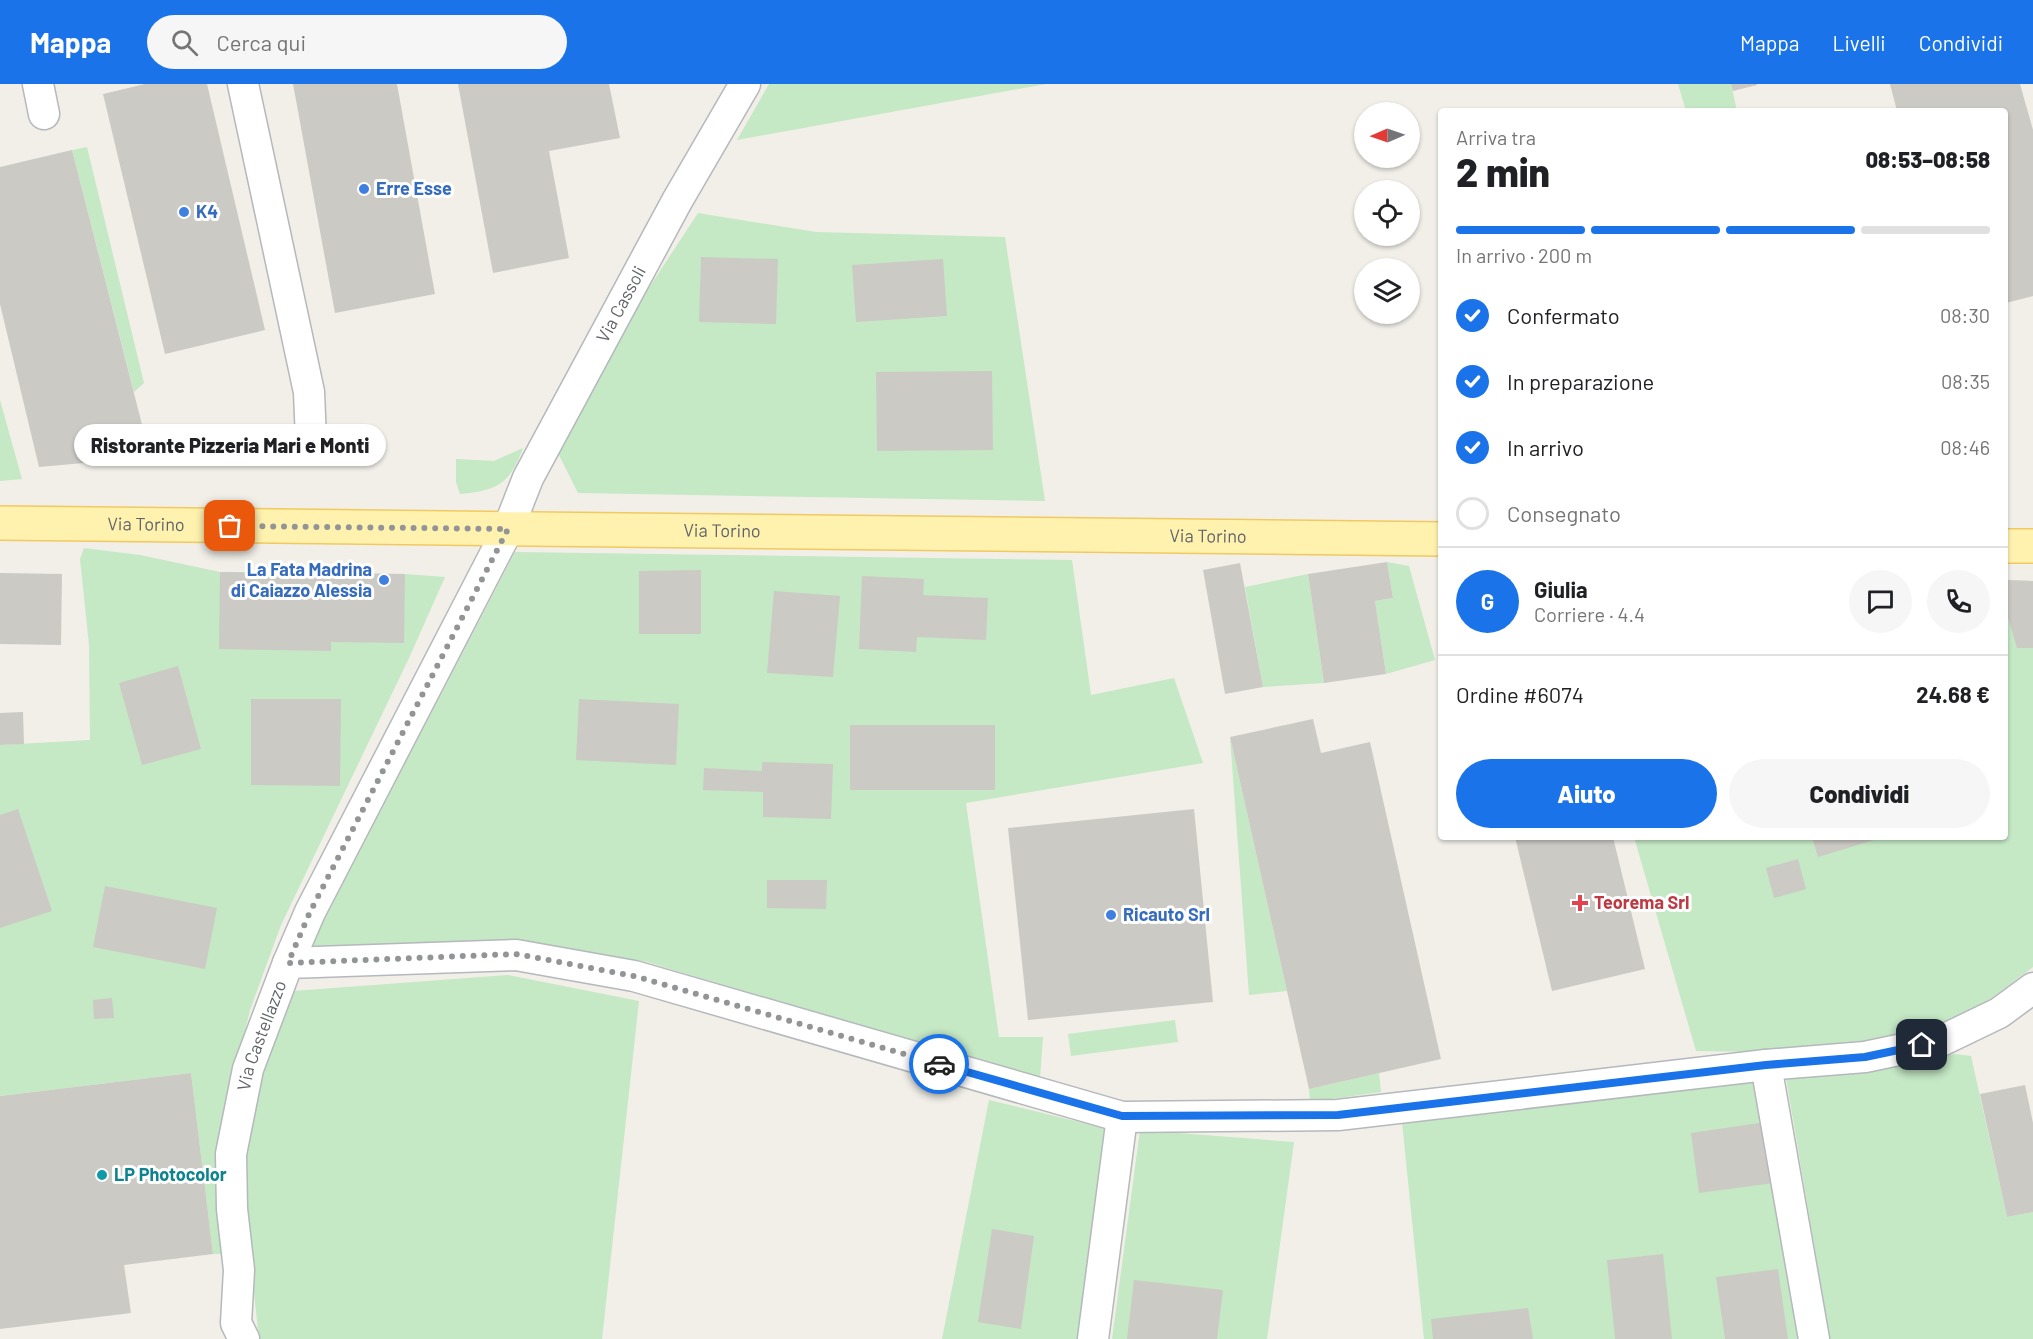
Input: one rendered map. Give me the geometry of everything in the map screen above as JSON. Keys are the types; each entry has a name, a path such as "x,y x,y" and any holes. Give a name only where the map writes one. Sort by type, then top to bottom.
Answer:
{"main road":[{"name":"Via Torino","path":"0,523 1438,539"},
{"path":"2008,546 2033,546"}],"street":[{"path":"38,84 45,114"},
{"path":"243,84 309,392 311,440"},
{"name":"Via Cassoli","path":"508,529 533,468 677,201 745,84"},
{"name":"Via Castellazzo","path":"244,1339 236,1323 239,1270 232,1209 231,1154 248,1069 310,912 508,529"},
{"path":"288,963 516,954 634,976 1122,1116 1338,1115 1766,1065 1865,1057 1941,1041 1999,1013 2033,988"},
{"path":"1766,1065 1814,1339"},
{"path":"1093,1339 1122,1116"}],"green space":[{"path":"769,84 1046,84 737,140"},
{"path":"1678,84 1731,84 1736,108 1685,108"},
{"path":"87,147 144,383 134,392 72,150"},
{"path":"698,213 816,232 1005,237 1045,501 578,493 558,453 610,347"},
{"path":"0,400 22,479 0,481"},
{"path":"523,448 507,478 493,487 460,494 456,482 456,459 494,461"},
{"path":"84,548 140,555 220,572 405,574 445,577 409,658 281,925 250,1010 228,1103 226,1254 213,1254 191,1073 0,1096 0,745 90,740 89,645 80,559"},
{"path":"515,552 1072,560 1091,695 1174,678 1203,763 966,803 999,1037 1043,1037 1040,1078 647,962 515,939 334,950 311,945"},
{"path":"1387,562 1409,566 1435,660 1386,674 1375,601 1393,598"},
{"path":"1308,574 1324,683 1263,687 1245,587"},
{"path":"2008,580 2033,581 2033,967 1982,1005 1926,1029 1864,1041 1762,1052 1696,1051 1635,840 2008,840"},
{"path":"1230,737 1287,991 1249,995"},
{"path":"508,975 639,1001 602,1339 259,1339 246,1218 247,1152 262,1066 293,991"},
{"path":"1175,1020 1178,1042 1071,1056 1068,1034"},
{"path":"1954,1054 1971,1056 2007,1217 2033,1212 2033,1339 1830,1339 1786,1078 1892,1068"},
{"path":"1379,1073 1381,1092 1310,1102 1309,1089"},
{"path":"1758,1081 1801,1339 1424,1339 1402,1122"},
{"path":"989,1100 1112,1130 1079,1339 942,1339"},
{"path":"1140,1130 1294,1142 1267,1339 1112,1339"}],"building":[{"name":"K4","path":"145,84 207,84 265,330 165,354 103,94"},
{"name":"Erre Esse","path":"293,84 397,84 435,294 335,313"},
{"path":"458,84 609,84 620,138 549,151 569,258 493,273"},
{"path":"1731,84 1757,84 1757,85 1733,91"},
{"path":"1890,84 2020,84 2033,130 2033,296 2008,302 2008,108 1896,108"},
{"path":"72,150 148,448 95,462 39,467 0,304 0,167"},
{"path":"701,257 778,259 776,324 699,322"},
{"path":"943,259 947,316 856,322 852,265"},
{"path":"992,371 993,450 877,451 876,372"},
{"path":"1387,562 1393,598 1375,601 1386,674 1324,683 1308,574"},
{"path":"1240,563 1263,687 1225,694 1203,570"},
{"path":"701,570 701,634 639,634 639,571"},
{"path":"220,572 405,574 404,643 331,642 331,651 219,649"},
{"path":"0,573 62,574 61,645 0,644"},
{"path":"862,576 924,579 923,595 988,598 986,640 917,637 916,652 859,649"},
{"path":"2008,580 2033,581 2033,648 2017,648 2008,618"},
{"path":"774,591 840,596 833,677 767,673"},
{"path":"178,666 201,749 142,765 119,683"},
{"path":"251,699 341,699 340,786 251,785"},
{"path":"579,699 679,704 676,765 576,760"},
{"path":"23,712 24,744 0,745 0,713"},
{"path":"1313,719 1321,753 1370,742 1441,1059 1309,1089 1230,737"},
{"path":"850,725 995,725 995,790 850,790"},
{"path":"762,762 833,764 831,819 763,817 763,792 703,790 704,768 762,771"},
{"path":"18,809 52,911 0,928 0,815"},
{"name":"Ricauto Srl","path":"1194,809 1213,1002 1028,1020 1008,828"},
{"name":"Teorema Srl","path":"1516,840 1614,840 1645,969 1552,991"},
{"path":"1813,840 1874,840 1818,857"},
{"path":"1798,859 1806,889 1774,898 1766,868"},
{"path":"767,880 827,880 826,909 767,908"},
{"path":"105,886 217,908 205,969 93,947"},
{"path":"112,998 114,1018 94,1019 93,1000"},
{"name":"LP Photocolor","path":"191,1073 213,1254 124,1265 131,1313 0,1329 0,1096"},
{"path":"2025,1085 2033,1123 2033,1212 2007,1217 1980,1094"},
{"path":"1766,1122 1774,1183 1699,1193 1691,1133"},
{"path":"992,1229 1034,1236 1021,1329 978,1322"},
{"path":"1663,1254 1672,1339 1615,1339 1607,1260"},
{"path":"1778,1269 1788,1339 1725,1339 1716,1277"},
{"path":"1134,1280 1223,1290 1217,1339 1127,1339"},
{"path":"1528,1308 1533,1339 1433,1339 1431,1319"}],"way so far":[{"path":"230,526 508,529 310,912 288,963 516,954 634,976 939,1064"}],"place":[{"name":"Erre Esse","path":"364,189"},
{"name":"K4","path":"184,212"},
{"name":"Ristorante Pizzeria Mari e Monti","path":"230,526"},
{"name":"La Fata Madrina di Caiazzo Alessia","path":"384,580"},
{"name":"Teorema Srl","path":"1580,903"},
{"name":"Ricauto Srl","path":"1111,915"},
{"name":"LP Photocolor","path":"102,1175"}],"route":[{"path":"939,1064 1122,1116 1338,1115 1766,1065 1865,1057 1922,1045"}]}
